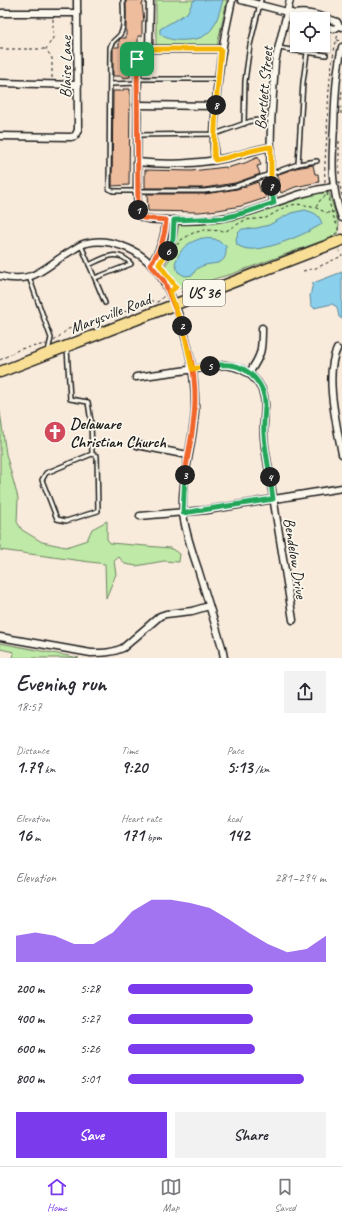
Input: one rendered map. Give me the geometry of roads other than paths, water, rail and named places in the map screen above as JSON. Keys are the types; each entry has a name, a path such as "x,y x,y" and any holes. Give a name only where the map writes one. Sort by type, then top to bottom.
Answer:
{"highway":[{"name":"Marysville Road","path":"0,372 342,240"}],"street":[{"name":"Blaise Lane","path":"0,136 72,137 77,134 77,0"},
{"path":"149,49 150,0"},
{"path":"215,160 216,106 221,49 232,0"},
{"path":"241,0 260,2 290,14"},
{"name":"Bartlett Street","path":"274,203 270,175 271,119 278,48 290,0"},
{"path":"0,13 77,13"},
{"path":"330,20 337,22 340,26 334,29 330,28"},
{"path":"342,47 335,93 332,168 333,187 342,218"},
{"path":"221,49 149,49 144,50 138,55 137,191 138,210 140,216 148,219 166,220 224,218 247,212 302,193 333,187"},
{"path":"0,84 78,85"},
{"path":"137,105 216,106"},
{"path":"137,162 196,162 215,160 232,157 259,148 271,147"},
{"path":"152,266 164,238 166,220"},
{"path":"152,266 165,257 171,246 174,220"},
{"path":"0,276 14,279 29,277 46,268 81,245 96,242 112,243 124,246 135,252 145,258 164,281 170,292 185,336 192,369 195,394 192,439 183,490 183,513 188,539 224,658"},
{"path":"249,373 260,358 262,351 262,328"},
{"path":"337,349 332,362 331,386 342,454"},
{"name":"Bendelow Drive","path":"136,377 225,365 236,366 249,373 260,385 264,398 264,434 273,499 293,620"},
{"path":"137,445 188,455"},
{"path":"140,516 183,513 342,488"},
{"path":"0,638 91,653 104,653 123,648 160,616 172,613 192,612 209,606"}],"lane":[{"path":"123,0 123,28 120,34 111,42 110,48 109,189 113,191 204,191 221,189 236,186 270,175 298,164 317,161"},
{"path":"244,124 245,81 250,45 260,2"},
{"path":"278,48 326,55"},
{"path":"298,164 303,82 307,53"},
{"path":"110,84 137,81 218,79"},
{"path":"137,135 215,134 244,124 259,120 271,119"},
{"path":"81,245 105,303"},
{"path":"89,265 106,257 118,255 126,259 131,264 95,278"},
{"path":"29,277 50,334 51,342 46,354"},
{"path":"66,346 70,399 88,402 91,422 92,454"},
{"path":"92,454 97,456 98,511 66,521 57,519 42,480 44,476 46,473 92,454"}],"water":[{"path":"194,0 223,0 216,22 208,33 196,39 183,40 169,39 160,34 160,29 187,13"},
{"path":"305,210 316,214 322,224 297,237 276,245 257,249 248,249 237,245 236,239 238,233 242,229 257,228 269,225 291,213"},
{"path":"202,238 215,239 226,246 226,254 224,259 221,262 202,266 196,270 193,275 185,276 178,272 175,263 182,250 188,244"},
{"path":"342,272 342,319 339,317 337,307 332,304 314,308 311,305 310,296 313,283"}],"place":[{"name":"Delaware Christian Church","path":"55,432"}]}
